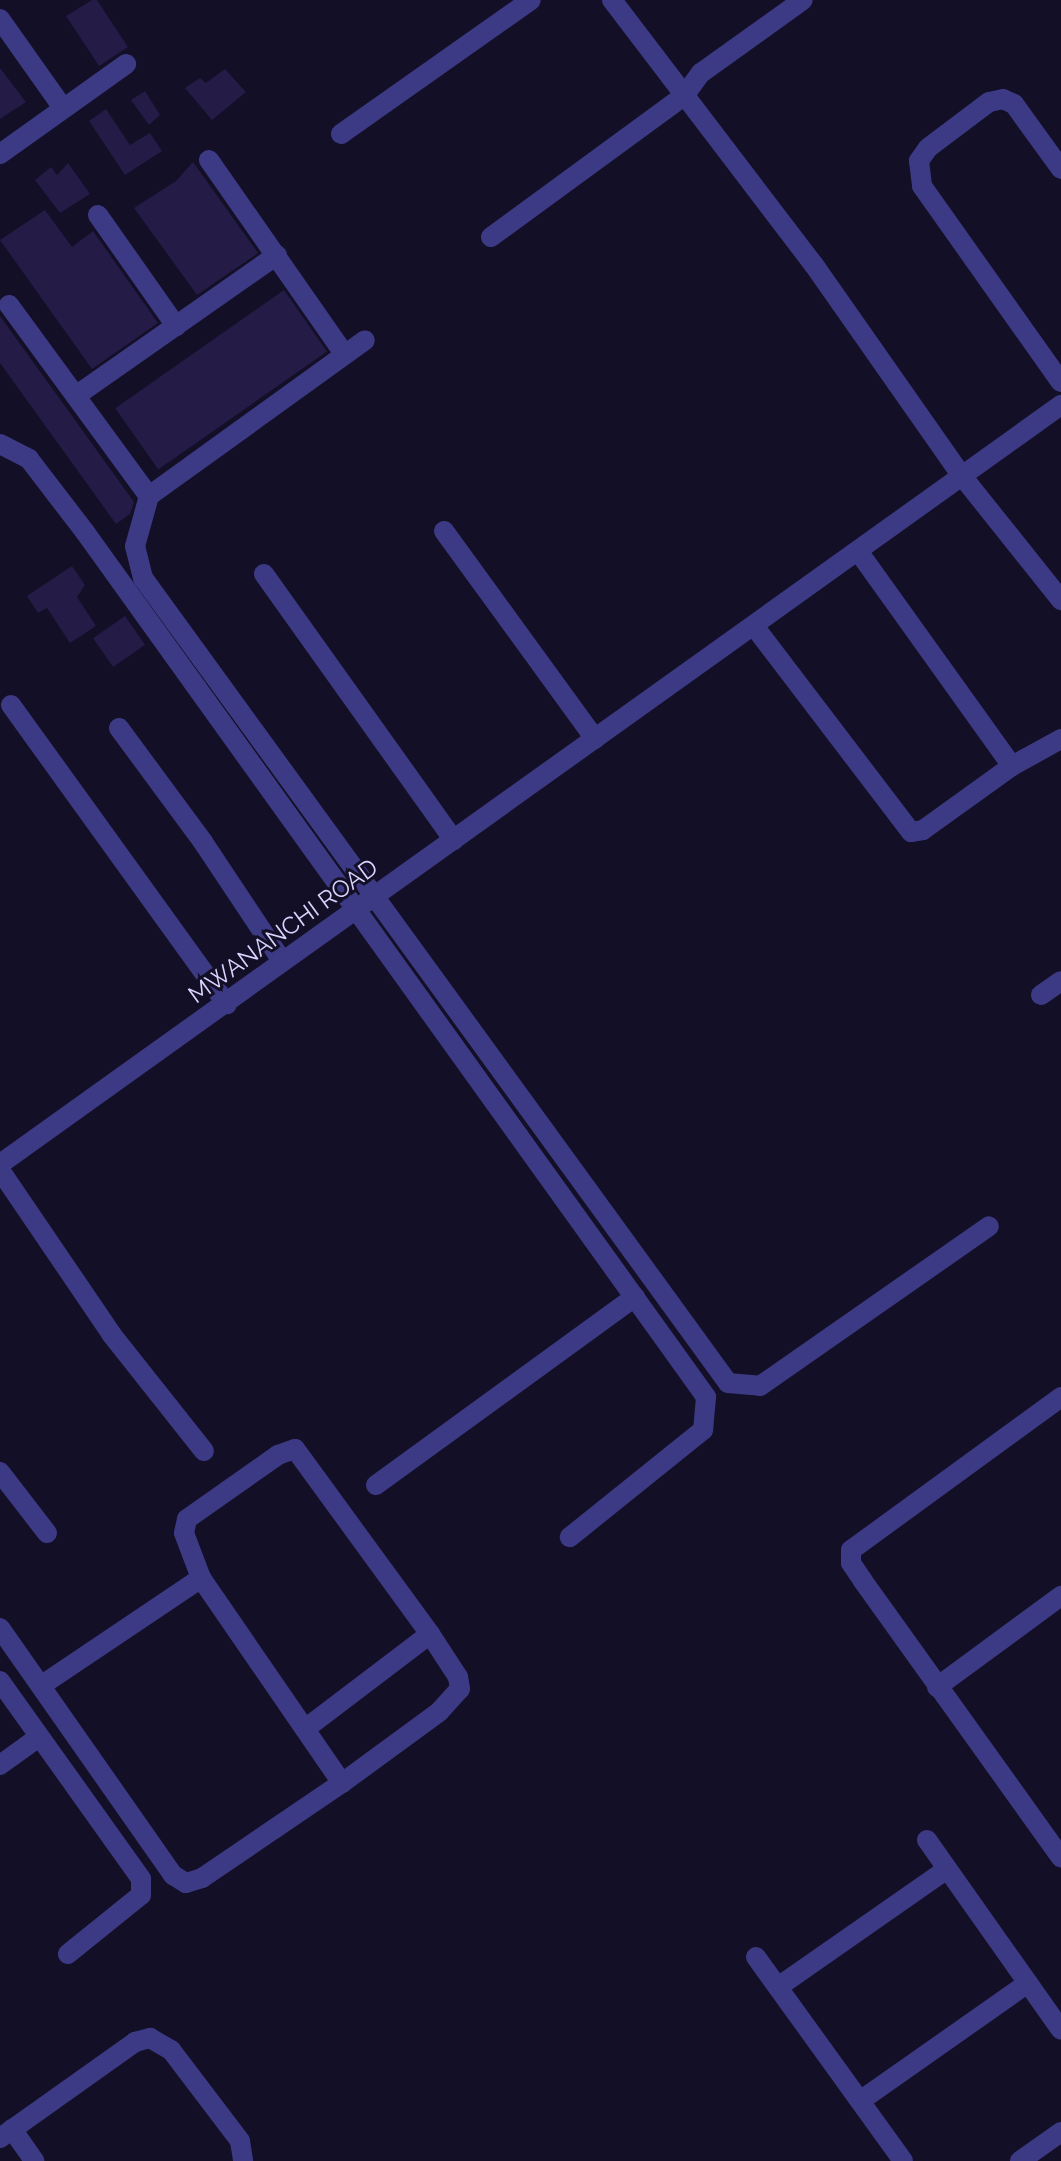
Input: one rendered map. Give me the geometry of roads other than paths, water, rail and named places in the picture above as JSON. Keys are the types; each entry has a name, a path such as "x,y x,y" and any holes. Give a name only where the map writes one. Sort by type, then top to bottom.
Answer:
{"street":[{"path":"341,134 531,0"},
{"path":"612,0 814,265 962,476 1061,600"},
{"path":"491,237 684,96 701,73 803,0"},
{"path":"0,19 63,108"},
{"path":"0,154 126,64"},
{"path":"1061,169 1014,104 1003,99 989,102 928,148 919,161 922,186 1061,382"},
{"path":"209,160 343,352"},
{"path":"98,215 176,326"},
{"path":"77,395 277,255"},
{"path":"9,305 149,496"},
{"path":"365,340 343,352 149,496 135,546 143,578 706,1397 708,1417 690,1442 570,1537"},
{"name":"MWANANCHI ROAD","path":"0,1164 962,476 1059,411"},
{"path":"0,444 29,459 728,1383 760,1386 989,1226"},
{"path":"444,531 595,739"},
{"path":"858,551 1012,766"},
{"path":"264,574 454,840"},
{"path":"754,626 911,832 923,830 1012,766 1061,739"},
{"path":"11,705 227,1004"},
{"path":"119,728 282,961"},
{"path":"1041,995 1061,981"},
{"path":"0,1170 112,1335 204,1451"},
{"path":"376,1485 635,1297"},
{"path":"1061,1397 860,1539 851,1550 851,1563 863,1581 1061,1858"},
{"path":"0,1628 173,1875 186,1883 202,1878 342,1783 439,1712 460,1689 458,1677 430,1634 295,1449 278,1455 187,1519 187,1548 201,1578 342,1783"},
{"path":"0,1472 47,1533"},
{"path":"42,1685 201,1578"},
{"path":"937,1687 1061,1596"},
{"path":"305,1729 430,1634"},
{"path":"0,1681 136,1866 143,1887 141,1895 68,1954"},
{"path":"0,1765 39,1737"},
{"path":"927,1840 1061,2030"},
{"path":"778,1987 947,1869"},
{"path":"756,1957 903,2161"},
{"path":"860,2101 1028,1983"},
{"path":"34,2161 6,2133 135,2042 158,2039 240,2141 243,2161"},
{"path":"1020,2161 1061,2132"}]}
